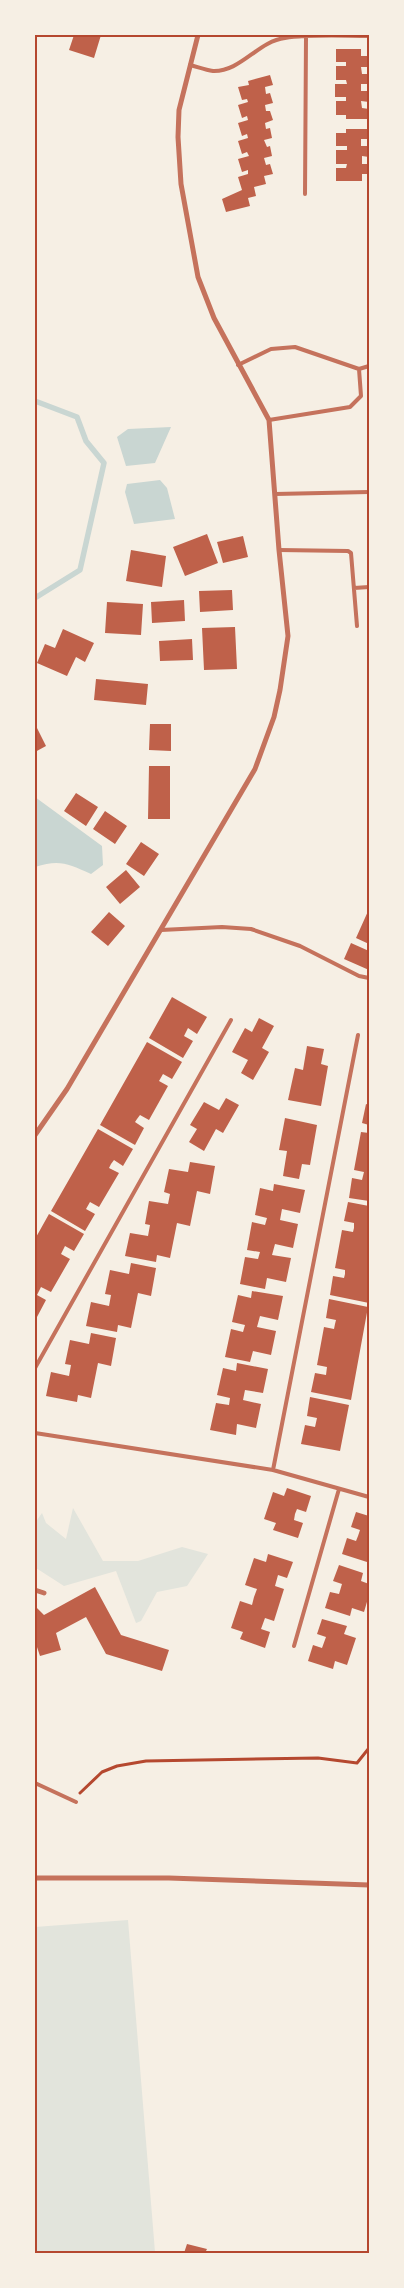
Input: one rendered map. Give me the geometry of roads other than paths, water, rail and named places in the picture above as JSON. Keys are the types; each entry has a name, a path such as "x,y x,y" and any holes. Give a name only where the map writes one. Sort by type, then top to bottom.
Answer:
{"street":[{"path":"35,1135 68,1089 255,769 274,717 280,690 288,636 269,420 214,318 198,277 182,184 178,137 179,110 198,35"},
{"path":"35,1590 44,1593"},
{"path":"35,1878 169,1878 369,1885"}],"lane":[{"path":"190,65 206,70 222,70 238,63 273,40 284,38 369,36"},
{"path":"305,194 306,37"},
{"path":"238,365 271,349 295,347 359,369 369,366"},
{"path":"269,420 350,407 361,396 359,369"},
{"path":"275,494 369,492"},
{"path":"279,550 348,551 352,557 357,626"},
{"path":"354,588 369,587"},
{"path":"161,930 222,927 251,929 300,946 359,976 369,978"},
{"path":"35,1368 231,1020"},
{"path":"273,1470 358,1034"},
{"path":"35,1433 273,1470 369,1498"},
{"path":"294,1646 340,1489"},
{"path":"35,1782 74,1801"}],"waterway":[{"path":"35,401 77,417 86,441 104,463 80,570 35,598"}]}
